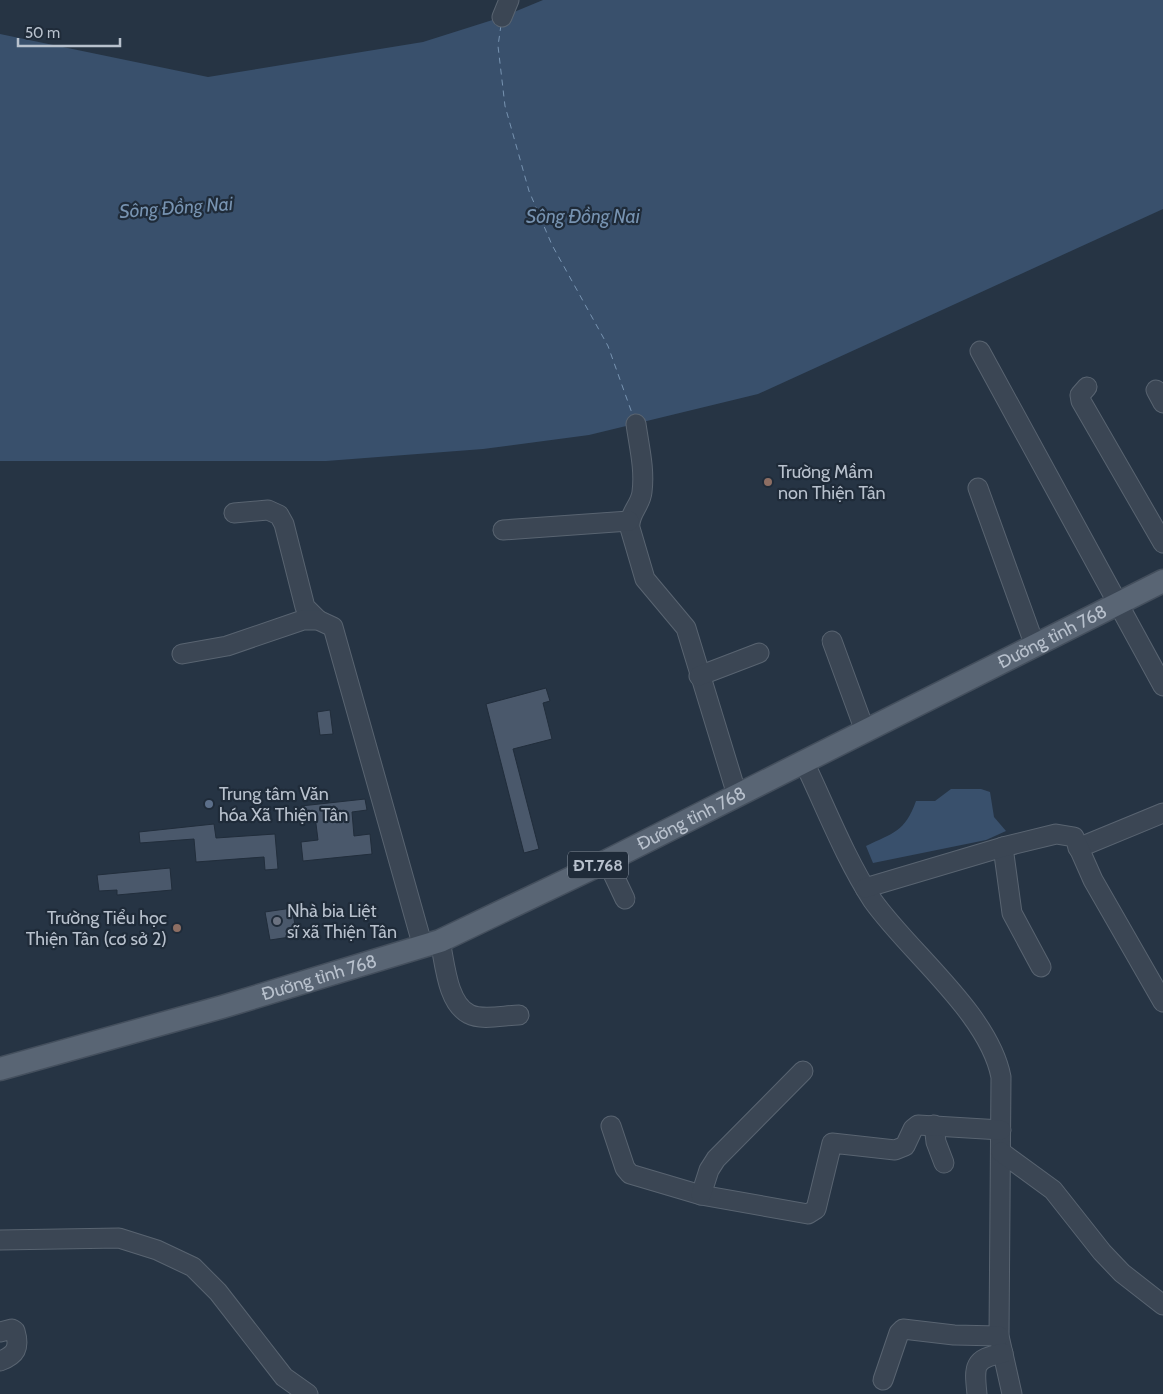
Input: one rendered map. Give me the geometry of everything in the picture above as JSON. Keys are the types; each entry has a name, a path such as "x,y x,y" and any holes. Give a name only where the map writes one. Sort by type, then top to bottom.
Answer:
{"main road":[{"name":"Đường tỉnh 768","path":"0,1069 222,1007 432,944 607,861 1163,581"}],"street":[{"path":"980,351 1163,686"},
{"path":"1086,387 1080,395 1081,401 1163,543"},
{"path":"636,424 643,470 642,493 629,521 645,579 686,628 699,676 737,795"},
{"path":"978,488 1035,646"},
{"path":"234,513 268,510 279,515 284,524 305,607 318,620 333,627 432,944 459,1006 470,1015 519,1015"},
{"path":"503,530 629,521"},
{"path":"182,654 227,646 303,620 318,620"},
{"path":"832,641 865,731"},
{"path":"699,676 760,652"},
{"path":"804,762 874,902 949,988 993,1049 1001,1077 1001,1344 1012,1394"},
{"path":"1078,848 1163,813"},
{"path":"866,888 1003,848 1064,834 1074,837 1093,880 1163,1002"},
{"path":"1003,848 1008,900 1012,913 1040,967"},
{"path":"607,861 625,899"},
{"path":"701,1195 709,1170 716,1159 803,1071"},
{"path":"611,1126 625,1168 630,1174 701,1195 808,1214 816,1208 832,1143 900,1150 913,1129 918,1125 1001,1130"},
{"path":"934,1125 936,1142 944,1163"},
{"path":"1001,1152 1053,1190 1102,1252 1122,1273 1163,1305"},
{"path":"0,1240 119,1238 156,1250 193,1267 218,1292 284,1377 308,1394"},
{"path":"0,1332 12,1329 15,1331 19,1343 12,1357 0,1361"},
{"path":"883,1380 899,1333 903,1329 954,1335 1001,1344"},
{"path":"977,1394 974,1372 977,1364 1001,1344"}],"water":[{"name":"Sông Đồng Nai","path":"543,0 1163,0 1163,209 758,394 589,435 483,449 326,461 0,461 0,34 208,77 423,42 502,17"},
{"path":"951,789 981,789 990,792 994,817 1006,831 986,840 873,863 866,846 897,830 907,819 916,801 935,801"}],"building":[{"path":"546,688 550,701 543,703 552,739 513,749 539,849 524,853 486,704"},
{"path":"330,710 333,734 320,735 317,712"},
{"path":"365,799 367,810 352,812 354,836 370,834 372,854 303,861 301,842 318,840 315,816 302,817 301,806"},
{"path":"214,824 216,838 275,834 278,869 265,870 264,857 196,862 194,839 140,843 139,832"},
{"path":"170,868 172,890 117,895 117,890 99,891 97,875"},
{"path":"292,908 297,936 270,940 265,912"}],"ferry route":[{"path":"501,25 498,46 505,106 529,191 552,245 608,346 633,416"}],"place":[{"name":"Trường Mầm non Thiện Tân","path":"768,482"},
{"name":"Trung tâm Văn hóa Xã Thiện Tân","path":"209,804"},
{"name":"Nhà bia Liệt sĩ xã Thiện Tân","path":"277,921"},
{"name":"Trường Tiểu học Thiện Tân (cơ sở 2)","path":"177,928"}]}
